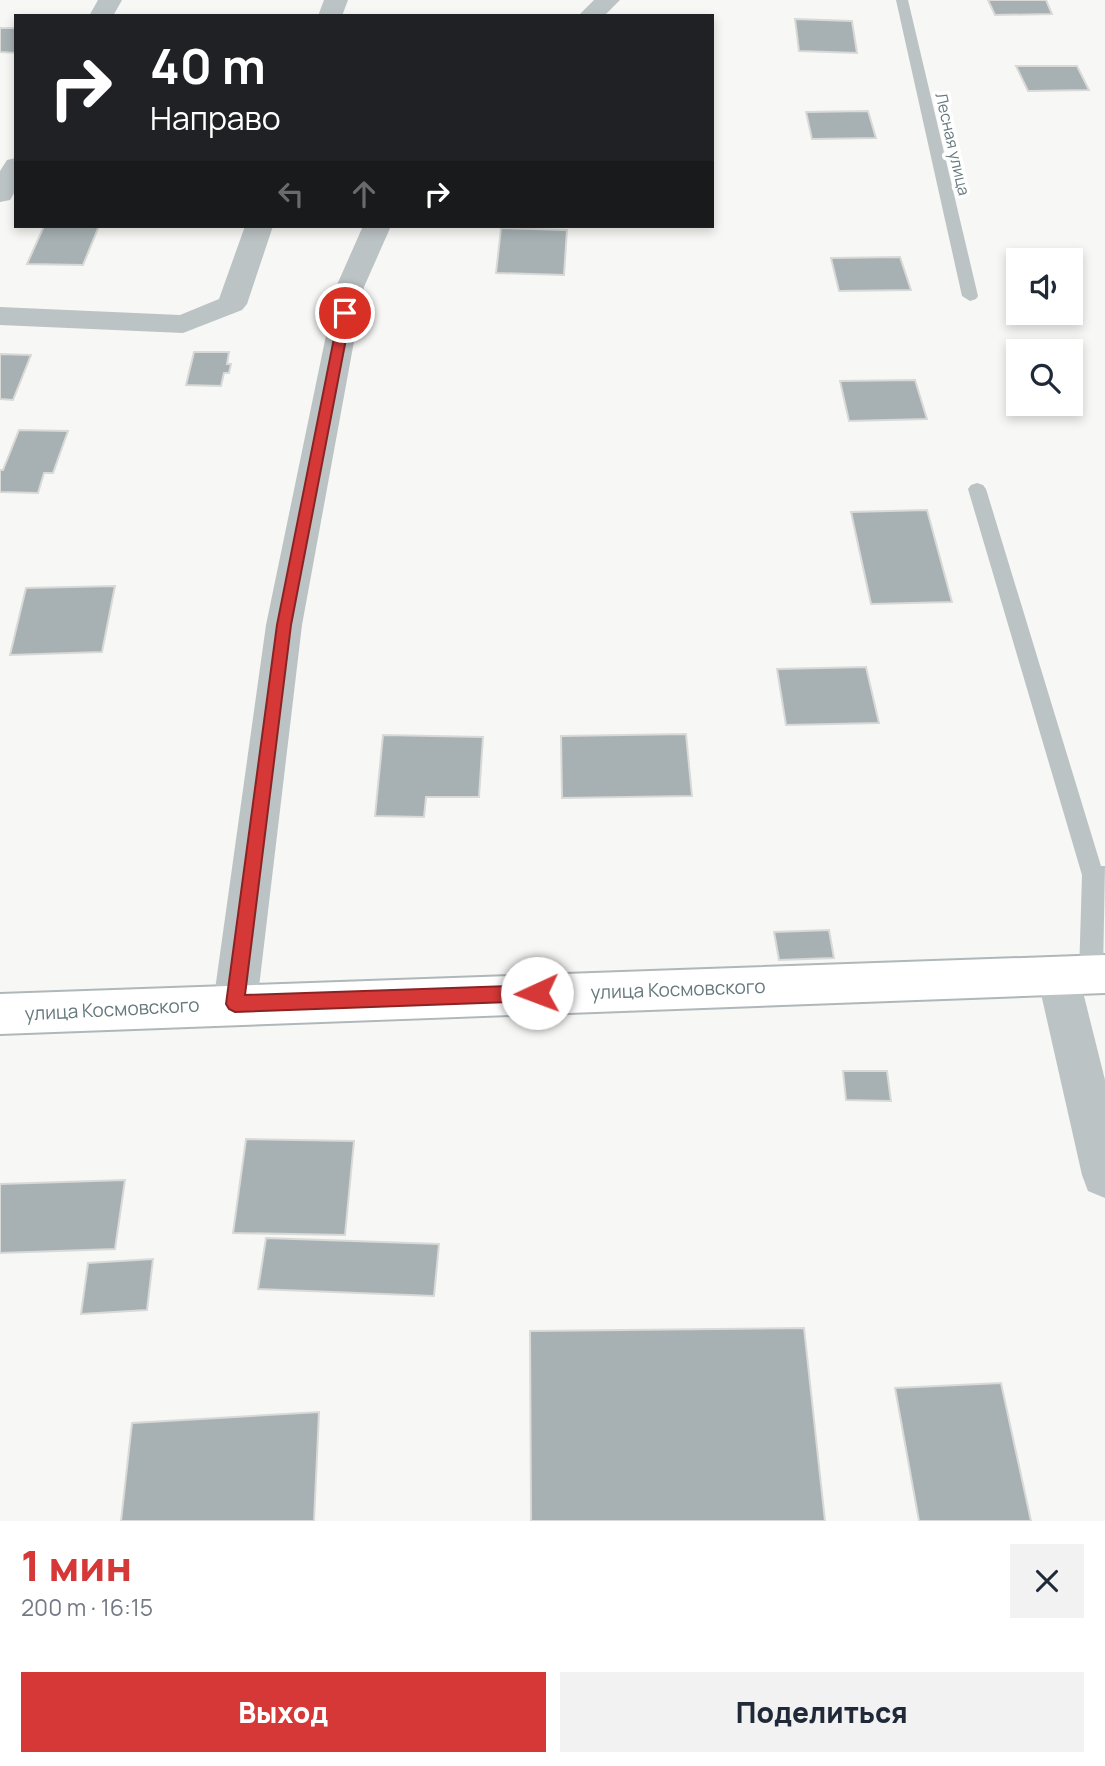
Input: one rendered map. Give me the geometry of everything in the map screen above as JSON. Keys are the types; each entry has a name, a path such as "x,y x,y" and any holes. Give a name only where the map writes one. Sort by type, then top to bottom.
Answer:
{"main road":[{"name":"улица Космовского","path":"0,1014 1085,974"}],"street":[{"path":"592,14 608,0"},
{"path":"0,194 14,170"},
{"path":"0,316 183,324 232,304 258,228"},
{"path":"235,1004 284,625 350,287 376,228"},
{"path":"1085,974 1105,1175"}],"lane":[{"name":"Лесная улица","path":"902,0 970,296"},
{"path":"977,489 1099,875 1085,974"}],"building":[{"path":"988,0 1046,0 1052,14 995,15"},
{"path":"795,19 852,21 857,53 799,51"},
{"path":"0,28 14,28 14,53 0,52"},
{"path":"1016,66 1077,66 1089,90 1028,91"},
{"path":"868,111 876,138 812,139 806,112"},
{"path":"43,228 98,228 83,265 27,264"},
{"path":"501,228 567,230 564,275 496,273"},
{"path":"900,257 911,290 839,291 831,258"},
{"path":"194,352 229,352 229,373 224,373 221,386 186,385"},
{"path":"0,354 31,355 13,400 0,399"},
{"path":"915,380 927,419 849,421 840,381"},
{"path":"19,430 68,431 53,473 44,473 38,493 0,492 0,470 3,470"},
{"path":"927,510 952,602 871,604 851,512"},
{"path":"115,586 102,652 10,655 26,588"},
{"path":"866,667 879,723 786,725 777,669"},
{"path":"686,734 692,796 562,798 561,736"},
{"path":"383,735 483,737 479,797 426,797 424,817 375,816"},
{"path":"829,930 834,958 779,960 774,932"},
{"path":"843,1071 887,1071 891,1101 846,1100"},
{"path":"246,1139 354,1141 345,1235 233,1233"},
{"path":"125,1180 115,1249 0,1253 0,1184"},
{"path":"266,1238 439,1244 434,1296 258,1289"},
{"path":"153,1259 147,1310 81,1314 88,1263"},
{"path":"804,1328 825,1521 531,1521 530,1331"},
{"path":"1001,1383 1031,1521 919,1521 895,1388"},
{"path":"319,1412 314,1521 121,1521 132,1423"}],"route":[{"path":"345,313 284,625 235,1004 537,993"}]}
